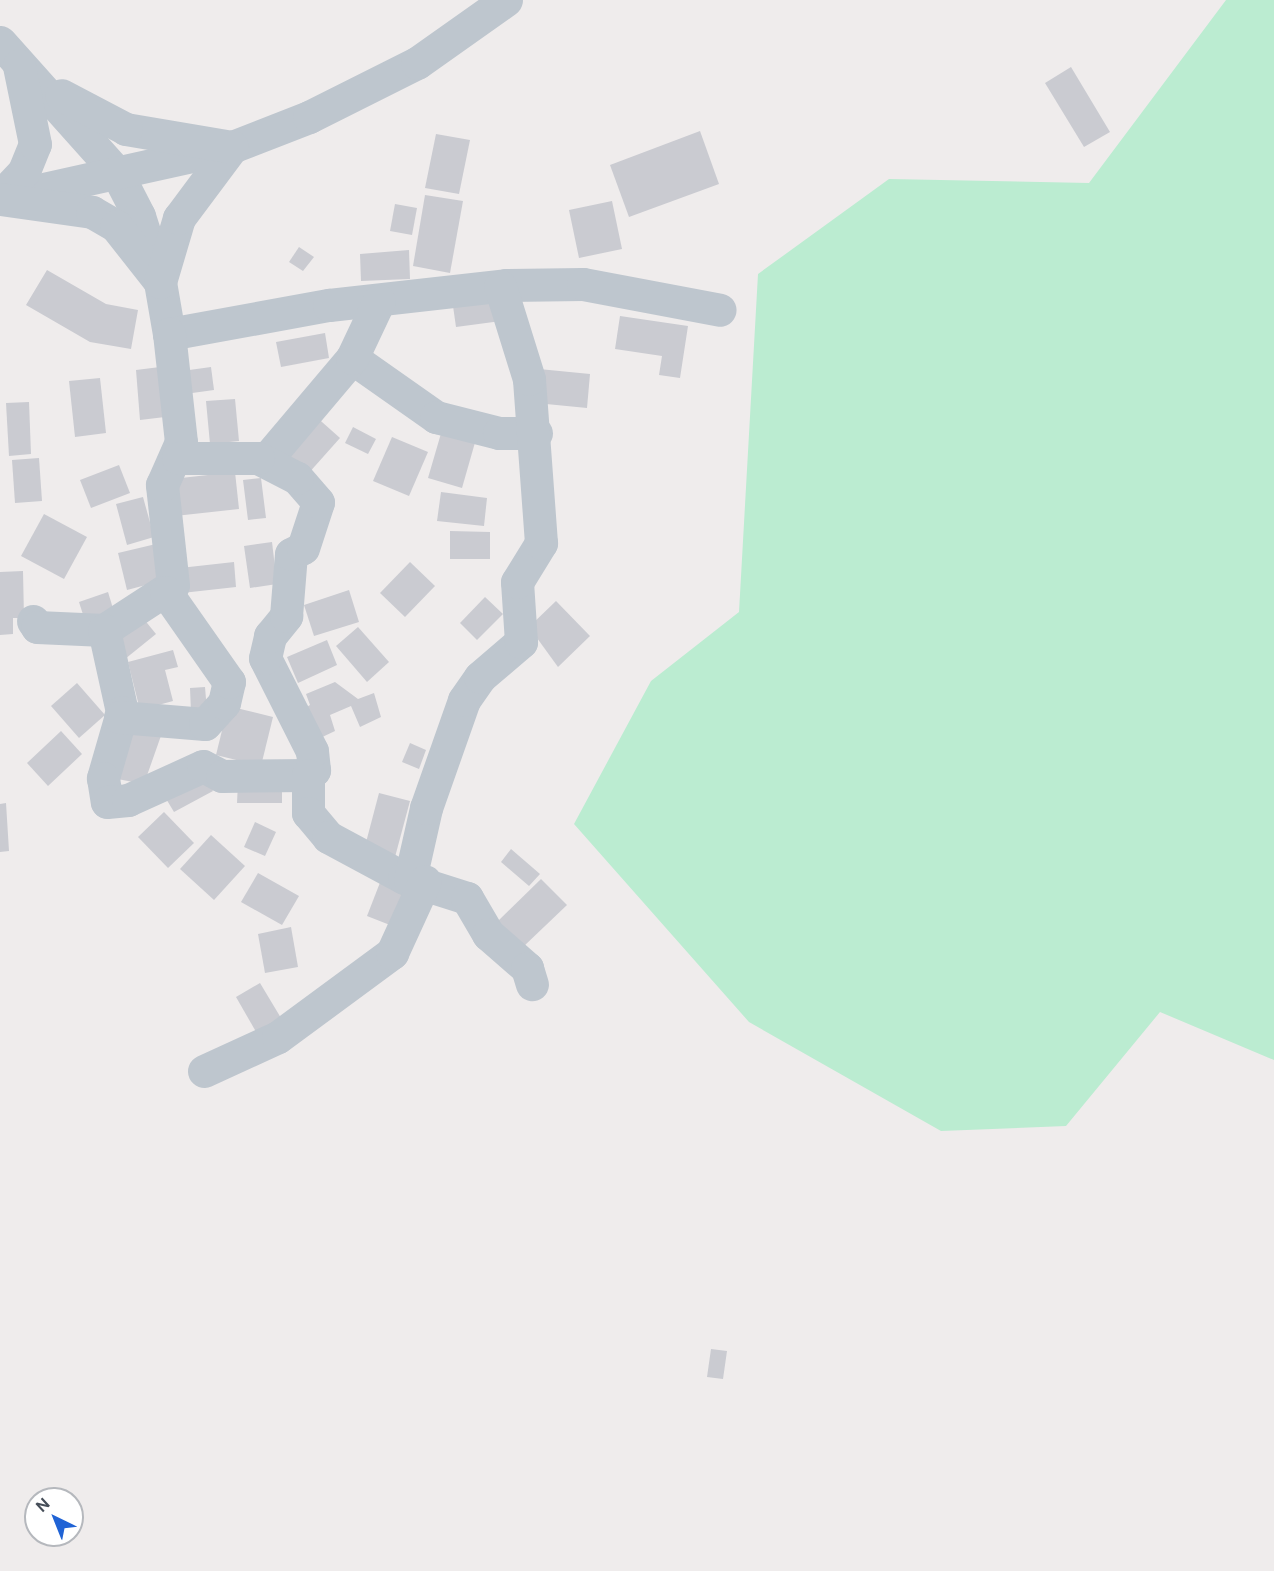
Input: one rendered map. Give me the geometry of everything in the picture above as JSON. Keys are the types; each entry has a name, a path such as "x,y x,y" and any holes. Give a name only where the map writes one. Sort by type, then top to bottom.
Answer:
{"street":[{"path":"0,198 232,147 370,90 455,40 506,0"},
{"path":"9,51 99,118 150,135 232,147"},
{"path":"9,51 117,173 139,216 160,282 179,407 178,458 162,485 173,585 166,592 104,630 37,627 33,621"},
{"path":"0,198 24,171 35,144 9,51"},
{"path":"160,282 179,218 232,147"},
{"path":"0,198 92,212 116,226 160,282"},
{"path":"168,334 379,301 500,286 583,284 720,310"},
{"path":"204,1071 279,1037 392,954 418,906 418,880 426,808 464,700 480,677 521,642 517,582 541,543 537,526 531,452 536,433 529,379 500,286"},
{"path":"265,460 352,358 379,301"},
{"path":"352,358 436,417 499,433 536,433"},
{"path":"104,630 120,717 103,778 107,802 128,800 203,766 222,776 308,775 314,770 312,751 265,658 270,636 285,616 291,554 303,548 318,502 297,478 265,460 178,458"},
{"path":"166,592 229,682"},
{"path":"120,717 205,724 224,703 229,682 265,658"},
{"path":"308,775 308,813 328,837 418,880 466,898 488,934 528,968 532,984"}],"green space":[{"path":"1226,0 1274,0 1274,1060 1160,1012 1066,1126 941,1131 749,1022 574,824 651,681 739,612 758,274 889,179 1089,183"}],"building":[{"path":"1071,67 1110,132 1084,147 1045,83"},
{"path":"700,131 719,184 629,217 610,165"},
{"path":"436,134 470,140 459,194 425,188"},
{"path":"425,195 463,201 450,273 413,266"},
{"path":"612,201 622,249 579,258 569,210"},
{"path":"395,204 417,208 412,235 390,231"},
{"path":"299,247 314,257 303,271 289,262"},
{"path":"409,250 410,279 361,281 360,254"},
{"path":"47,270 106,304 138,310 131,349 90,342 26,305"},
{"path":"499,300 501,321 456,327 453,306"},
{"path":"620,316 688,326 680,378 659,375 662,356 615,349"},
{"path":"325,333 329,358 281,367 276,342"},
{"path":"160,367 165,417 140,420 136,370"},
{"path":"211,367 214,390 185,394 182,371"},
{"path":"539,369 590,374 587,408 536,403"},
{"path":"100,378 106,433 75,437 69,381"},
{"path":"235,399 239,441 210,444 206,401"},
{"path":"29,402 31,454 9,456 6,403"},
{"path":"313,414 340,438 307,475 280,450"},
{"path":"353,427 376,439 368,454 345,443"},
{"path":"442,430 476,439 462,488 428,478"},
{"path":"392,437 428,452 409,496 373,481"},
{"path":"39,458 42,501 15,503 12,460"},
{"path":"119,465 130,493 91,508 80,480"},
{"path":"235,472 239,509 175,516 172,479"},
{"path":"261,478 266,518 248,520 243,480"},
{"path":"441,492 487,498 484,526 437,521"},
{"path":"143,497 154,537 127,545 116,504"},
{"path":"44,514 87,537 64,579 21,556"},
{"path":"450,531 490,532 490,559 450,559"},
{"path":"272,542 277,584 250,588 244,546"},
{"path":"156,544 165,580 127,590 118,553"},
{"path":"234,562 236,587 182,593 180,568"},
{"path":"410,562 435,586 405,617 380,593"},
{"path":"23,571 24,618 13,618 13,634 0,635 0,572"},
{"path":"349,590 359,622 314,636 304,605"},
{"path":"108,592 115,615 86,624 79,602"},
{"path":"485,597 503,614 477,640 460,623"},
{"path":"556,601 590,636 558,667 529,627"},
{"path":"143,618 156,634 125,659 112,644"},
{"path":"358,627 389,662 367,682 336,646"},
{"path":"327,640 337,665 298,683 287,657"},
{"path":"173,650 178,667 165,670 173,701 140,710 128,662"},
{"path":"335,682 358,699 374,693 381,717 360,727 351,706 330,715 335,731 316,740 303,709 310,705 306,694"},
{"path":"77,683 105,715 79,738 51,706"},
{"path":"205,687 207,711 191,712 190,688"},
{"path":"228,706 273,717 261,766 216,755"},
{"path":"124,723 163,730 144,784 112,778"},
{"path":"61,731 82,754 48,786 27,763"},
{"path":"410,743 426,750 419,769 402,762"},
{"path":"205,775 213,791 174,812 165,797"},
{"path":"282,781 282,803 237,803 238,782"},
{"path":"379,793 410,801 395,857 364,850"},
{"path":"6,803 9,851 0,852 0,804"},
{"path":"164,812 194,843 168,868 138,837"},
{"path":"255,822 276,832 265,856 244,847"},
{"path":"211,835 245,866 214,900 180,869"},
{"path":"511,849 540,874 529,886 501,862"},
{"path":"258,873 299,896 282,925 241,902"},
{"path":"541,879 567,905 523,947 498,921"},
{"path":"381,880 409,891 395,927 367,916"},
{"path":"291,927 298,967 265,973 258,934"},
{"path":"260,983 284,1023 259,1037 236,997"},
{"path":"711,1349 727,1351 723,1379 707,1377"}]}
